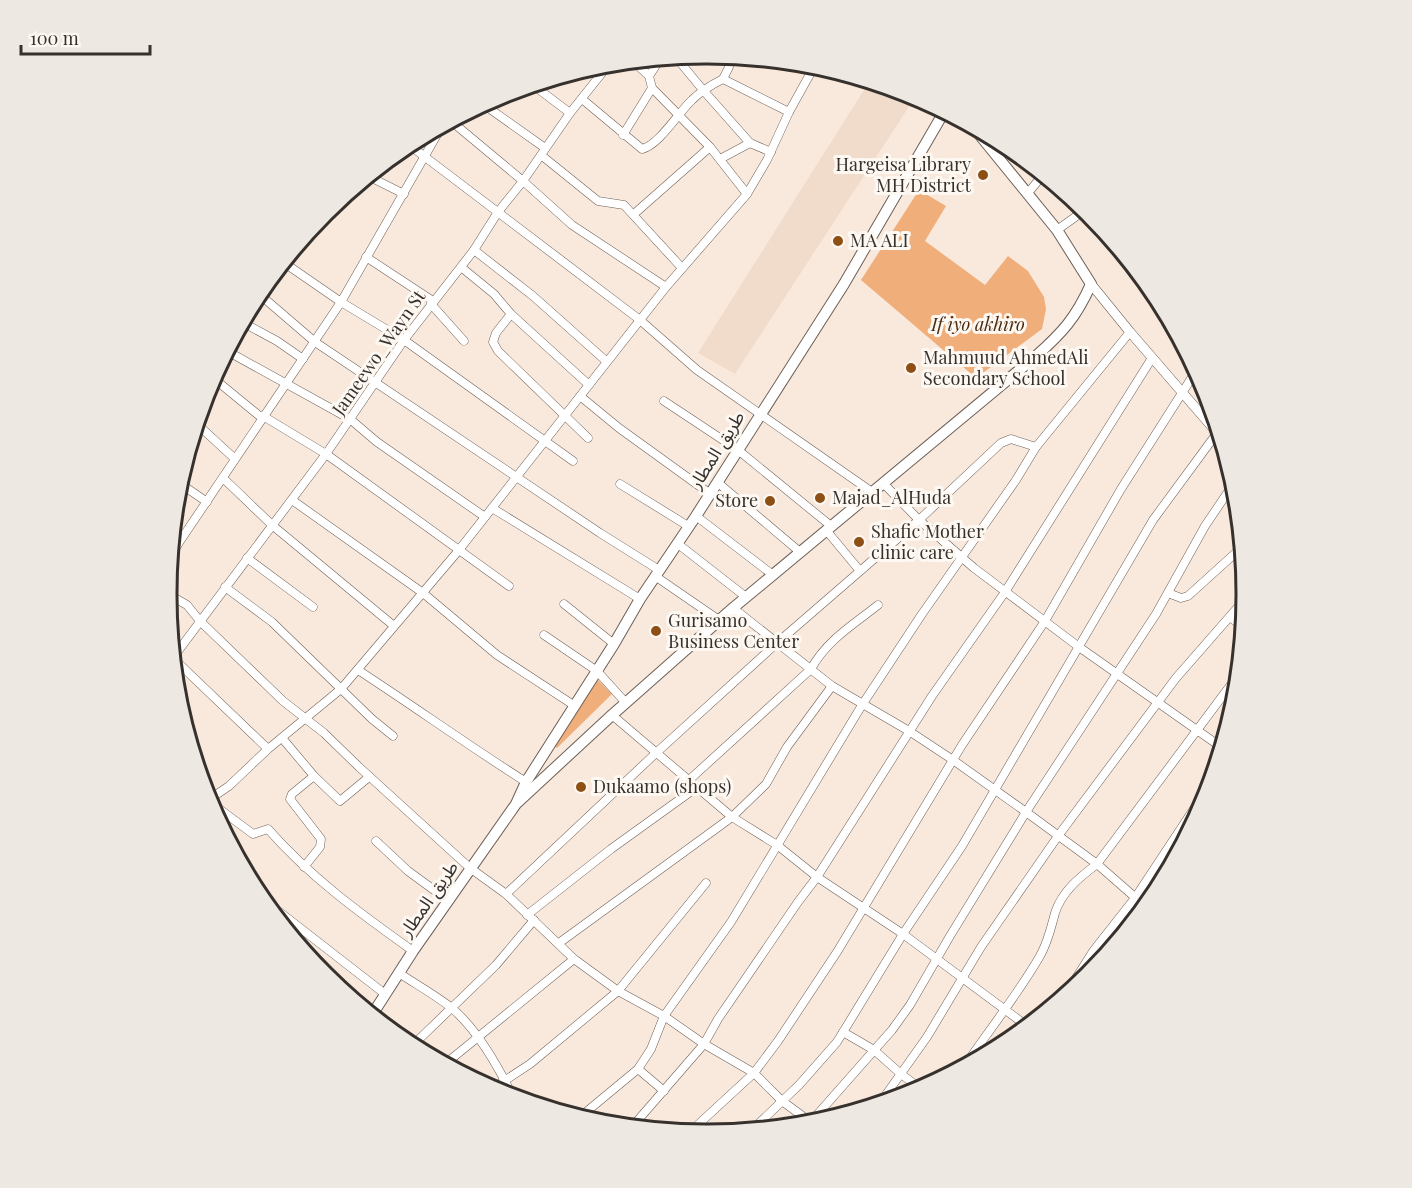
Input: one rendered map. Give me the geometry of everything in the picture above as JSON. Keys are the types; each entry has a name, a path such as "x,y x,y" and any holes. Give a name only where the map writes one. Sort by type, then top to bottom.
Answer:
{"main road":[{"name":"طريق المطار","path":"376,1008 413,951 516,804 526,782 640,599 696,516 844,284 940,119"},
{"path":"992,149 1058,230 1091,284"},
{"name":"طريق المطار","path":"516,804 719,620 1062,333 1077,313 1091,284"}],"street":[{"path":"684,65 750,143 771,152"},
{"path":"582,99 638,147 646,148 652,145 678,114 703,90 723,79 729,65"},
{"path":"649,76 654,67"},
{"path":"641,69 649,76 652,88 710,147 747,194"},
{"path":"216,795 229,786 268,748 341,689 459,550 606,361 682,268 747,194 771,152 808,75"},
{"name":"Jameewo_Wayn St","path":"180,649 326,454 404,340 474,250 498,212 598,76"},
{"path":"723,79 789,112"},
{"path":"623,135 652,88"},
{"path":"542,91 570,112"},
{"path":"491,110 543,151 598,201 624,205 682,268"},
{"path":"458,126 572,225 666,287"},
{"path":"180,542 341,302 432,141"},
{"path":"720,159 750,143"},
{"path":"634,214 710,147"},
{"path":"417,151 640,320 696,370 872,492"},
{"path":"376,180 404,194"},
{"path":"1027,194 1037,182"},
{"path":"1058,230 1076,216"},
{"path":"474,250 533,296 606,361"},
{"path":"366,257 432,303 464,341"},
{"path":"290,267 341,302 404,340 573,461"},
{"path":"461,267 494,294 511,314 589,385"},
{"path":"1091,284 1152,358 1203,412"},
{"path":"266,299 315,342 590,526 719,620"},
{"path":"511,314 496,333 493,342 498,351 588,438"},
{"path":"249,326 303,359"},
{"path":"589,1110 638,1069 651,1049 664,1016 731,922 862,705 961,557 1016,480 1036,447 1130,332"},
{"path":"234,355 350,419 377,442 485,517"},
{"path":"639,1119 705,1044 718,1019 817,877 909,731 1005,592 1152,358"},
{"path":"699,1124 754,1073 837,952 954,760 1045,621 1121,489 1190,380"},
{"path":"220,384 262,417 326,454 509,586"},
{"path":"580,396 619,428 709,494"},
{"path":"664,401 738,450 829,528 860,572"},
{"path":"203,430 235,459"},
{"path":"506,894 656,753 777,643 919,520 1001,443 1011,439 1036,447"},
{"path":"762,1120 799,1085 837,1042 903,934 962,846 1153,520 1212,442"},
{"path":"223,478 272,525 394,626"},
{"path":"717,482 800,552"},
{"path":"620,484 688,526"},
{"path":"884,484 919,520 1005,592 1214,742"},
{"path":"188,489 207,502"},
{"path":"821,1110 892,1030 910,1005 1026,812 1168,593 1205,526 1226,495"},
{"path":"292,500 423,593 497,655 575,706"},
{"path":"492,508 640,599"},
{"path":"696,516 773,575"},
{"path":"678,543 746,597"},
{"path":"1168,593 1181,598 1188,596 1234,555"},
{"path":"247,558 313,607"},
{"path":"225,587 272,622 393,736"},
{"path":"177,599 187,605 200,621 283,701 306,718 470,868 506,894 574,959 618,991 664,1016 754,1073 799,1115"},
{"path":"564,604 614,644"},
{"path":"688,781 811,669 828,643 878,605"},
{"path":"734,608 832,686 954,760 1097,864 1138,900"},
{"path":"889,1090 927,1037 981,947 1058,836 1176,678 1235,611"},
{"path":"1230,617 1234,620"},
{"path":"544,635 597,671 626,703"},
{"path":"182,666 268,748"},
{"path":"358,670 526,782"},
{"path":"559,943 732,817 766,784 803,725 832,686"},
{"path":"976,1050 1040,956 1063,896 1083,874 1097,864 1226,691"},
{"path":"612,715 732,817 777,845 817,877 903,934 1020,1020"},
{"path":"282,738 314,776 340,801 369,777"},
{"path":"304,867 320,847 321,838 290,799 292,794 314,776"},
{"path":"419,1039 496,965 530,917 611,849 697,787"},
{"path":"224,812 253,834 268,829 304,867 337,896 413,951"},
{"path":"1088,960 1135,897 1181,828"},
{"path":"376,841 408,871 449,901"},
{"path":"501,1082 530,1064 618,991 706,883"},
{"path":"288,919 385,994"},
{"path":"451,1058 574,959"},
{"path":"399,973 451,1008 477,1036 505,1084"},
{"path":"843,1032 874,1050 911,1082"},
{"path":"638,1069 664,1091"}],"shaded area":[{"path":"864,89 910,105 735,374 698,353"}],"green space":[{"name":"If iyo akhiro","path":"919,190 946,206 925,241 985,285 1008,256 1028,271 1044,297 1046,309 1042,329 976,378 861,280"},
{"path":"597,679 612,694 557,748 553,745"}],"place":[{"name":"Hargeisa Library MH District","path":"983,175"},
{"name":"MA ALI","path":"838,241"},
{"name":"Mahmuud AhmedAli Secondary School","path":"911,368"},
{"name":"Majad_AlHuda","path":"820,498"},
{"name":"Store","path":"770,501"},
{"name":"Shafic Mother clinic care","path":"859,542"},
{"name":"Gurisamo Business Center","path":"656,631"},
{"name":"Dukaamo (shops)","path":"581,787"}]}
